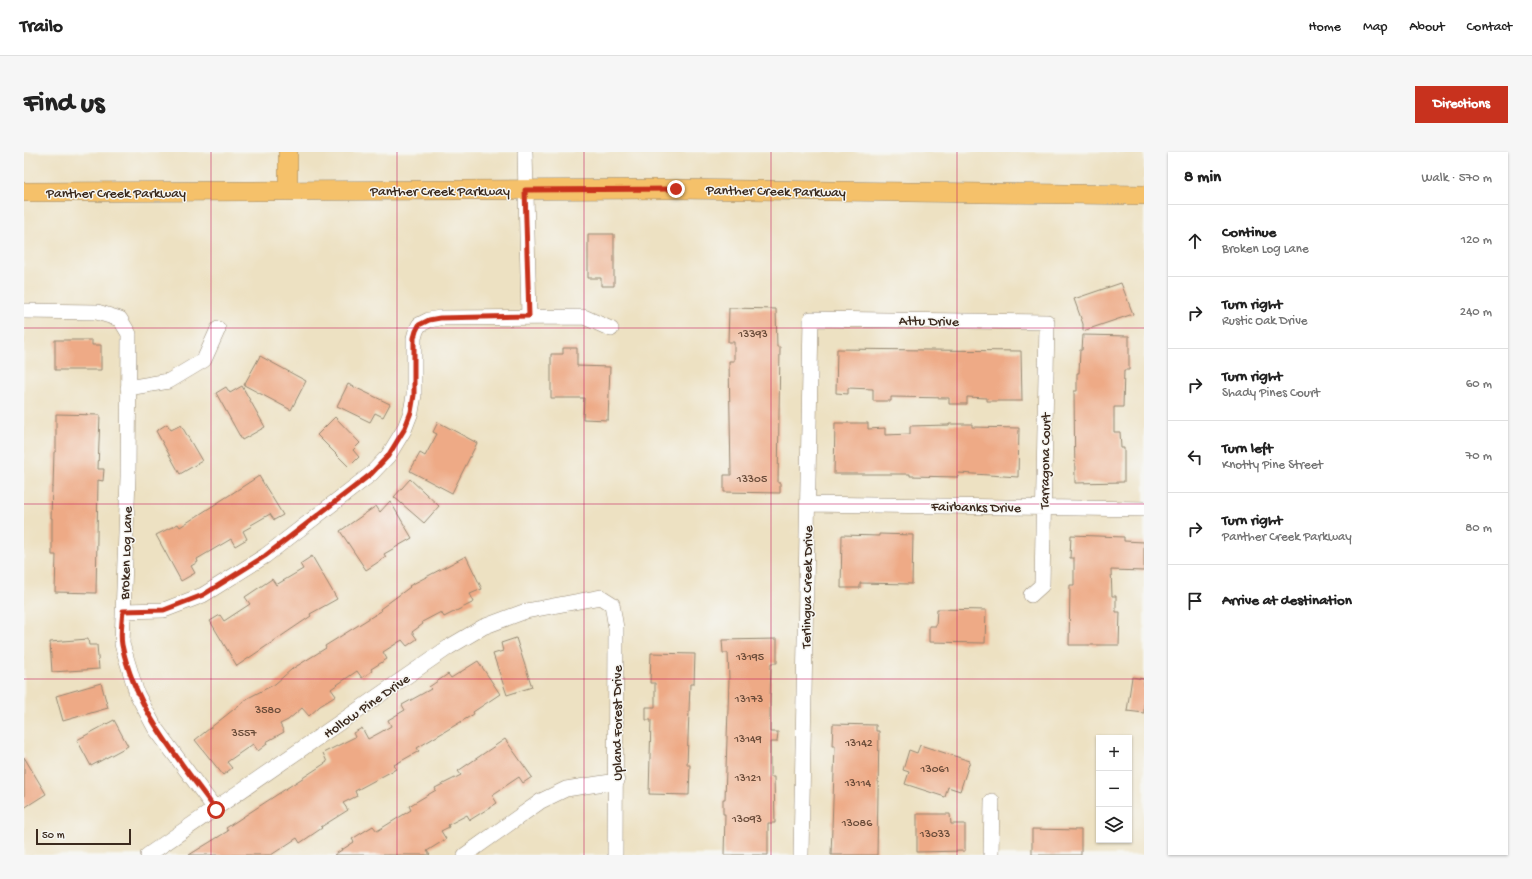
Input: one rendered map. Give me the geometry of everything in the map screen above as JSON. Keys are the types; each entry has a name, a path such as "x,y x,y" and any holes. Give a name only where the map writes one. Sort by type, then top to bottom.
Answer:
{"main road":[{"path":"288,152 288,191"},
{"name":"Panther Creek Parkway","path":"24,192 676,189 1144,195"}],"street":[{"path":"525,152 529,316"},
{"name":"Broken Log Lane","path":"24,311 97,312 120,320 129,334 128,477 122,644 138,694 155,728 216,810"},
{"path":"123,611 164,610 203,595 265,556 371,474 388,456 404,430 411,412 414,395 414,338 419,325 429,320 440,318 529,316 584,317 611,329"},
{"name":"Attu Drive","path":"811,319 1047,322"},
{"name":"Terlingua Creek Drive","path":"801,855 811,319"},
{"name":"Tarragona Court","path":"1031,595 1042,585 1047,322"},
{"path":"128,388 169,381 204,360 218,329"},
{"name":"Fairbanks Drive","path":"808,504 1144,509"},
{"name":"Upland Forest Drive","path":"602,597 612,604 616,628 617,781 615,855"},
{"name":"Hollow Pine Drive","path":"148,855 216,810 449,647 483,627 526,611 602,597"},
{"path":"464,855 541,801 566,790 617,781"},
{"path":"991,855 992,801"}],"building":[{"path":"588,234 614,234 614,286 601,286 601,278 588,278"},
{"path":"1121,283 1133,314 1083,331 1083,324 1074,299"},
{"path":"729,308 776,309 777,347 780,347 778,483 780,483 780,493 724,492 724,475 731,475 729,361 734,361 734,342 728,342"},
{"path":"1083,335 1129,336 1129,370 1124,370 1123,407 1114,407 1114,432 1120,432 1121,448 1124,448 1124,482 1075,483 1074,391 1077,391 1077,373 1079,373 1080,350 1082,350"},
{"path":"55,340 92,340 92,345 101,345 101,370 55,370"},
{"path":"563,348 577,348 577,366 610,367 608,420 583,419 584,398 551,398 551,354 563,354"},
{"path":"837,349 1021,351 1022,401 987,401 987,398 967,397 967,404 949,404 949,398 891,397 891,401 873,401 873,389 848,388 848,394 836,393"},
{"path":"260,356 306,381 291,410 244,385"},
{"path":"348,384 390,404 383,417 375,413 370,422 337,406"},
{"path":"242,386 265,427 242,440 216,393 226,387 230,393"},
{"path":"56,414 100,415 98,469 104,469 103,481 98,480 96,593 55,592 56,555 52,555 51,518 54,452 56,452"},
{"path":"335,417 360,443 353,450 359,457 349,467 317,435"},
{"path":"438,422 477,443 452,493 410,471 420,453 425,456 437,434 433,432"},
{"path":"835,423 868,423 868,429 885,428 885,435 910,434 910,426 972,424 972,427 1019,428 1018,477 959,473 958,477 910,476 910,474 834,474"},
{"path":"167,424 171,430 181,425 202,461 180,474 156,431"},
{"path":"259,476 283,515 274,520 270,514 243,531 247,539 235,546 231,539 197,559 198,562 191,566 195,573 181,581 156,535 178,524 180,527"},
{"path":"410,479 439,506 424,523 394,497"},
{"path":"390,501 412,538 384,554 386,557 366,570 340,531 376,506 380,512"},
{"path":"879,534 913,535 912,584 860,583 860,588 841,588 842,535 879,536"},
{"path":"1071,535 1124,537 1124,541 1144,542 1144,571 1111,570 1112,596 1116,596 1116,612 1120,612 1119,645 1069,645 1070,585 1074,585 1074,558 1070,558"},
{"path":"312,556 337,599 310,614 311,616 237,666 210,621 220,615 224,621 250,604 245,597 272,579 276,585 303,569 300,564"},
{"path":"466,556 482,589 470,594 474,602 444,617 441,612 422,622 423,624 412,632 417,639 407,646 402,640 383,652 387,659 371,669 372,671 362,678 357,671 331,689 336,696 320,706 309,716 302,708 288,720 280,724 284,732 266,742 267,744 258,751 253,744 227,762 232,768 223,775 195,740 248,698 275,684 292,669 326,648 325,646 381,611 380,609 410,587 409,586"},
{"path":"937,609 986,610 985,643 929,642 929,626 936,626"},
{"path":"516,638 532,687 507,695 493,654 503,651 501,643"},
{"path":"88,639 89,645 97,645 99,669 52,672 50,642"},
{"path":"777,639 777,663 771,663 770,699 770,732 778,732 777,742 770,742 770,777 774,777 775,823 768,823 768,855 724,855 725,814 723,814 723,799 725,799 729,679 728,653 723,653 722,640"},
{"path":"651,653 695,654 694,684 690,684 687,765 690,765 689,795 649,794 651,720 646,720 646,707 655,707 655,683 650,683"},
{"path":"478,661 500,694 473,712 474,714 417,748 419,751 394,765 396,769 355,791 357,796 343,803 348,810 321,827 322,828 300,843 297,838 271,855 189,855 228,831 226,828 327,762 323,753 355,737 353,733 362,728 368,739 381,732 391,726 388,720 405,710 402,705 431,689 429,687 448,674 451,678"},
{"path":"1132,677 1144,679 1144,713 1127,711"},
{"path":"101,683 108,708 63,721 56,696"},
{"path":"114,720 128,746 91,766 77,740"},
{"path":"833,724 876,725 876,731 879,731 877,855 831,855 835,746 832,746"},
{"path":"505,739 532,777 523,783 519,777 492,795 497,803 470,820 467,815 448,825 449,827 441,831 446,839 427,851 430,855 334,855 354,842 352,839 373,826 377,831 411,810 409,806 436,790 435,788 461,775 458,771"},
{"path":"920,745 970,761 960,791 948,787 945,797 905,784 909,772 903,770 909,750 917,753"},
{"path":"24,757 46,794 24,808"},
{"path":"917,814 950,814 951,824 965,824 965,851 917,852"},
{"path":"1032,829 1081,830 1081,855 1032,855"}],"route":[{"path":"216,810 155,728 138,694 122,644 123,611 164,610 203,595 265,556 371,474 388,456 404,430 411,412 414,395 414,338 419,325 429,320 440,318 529,316 525,190 676,189"}]}
